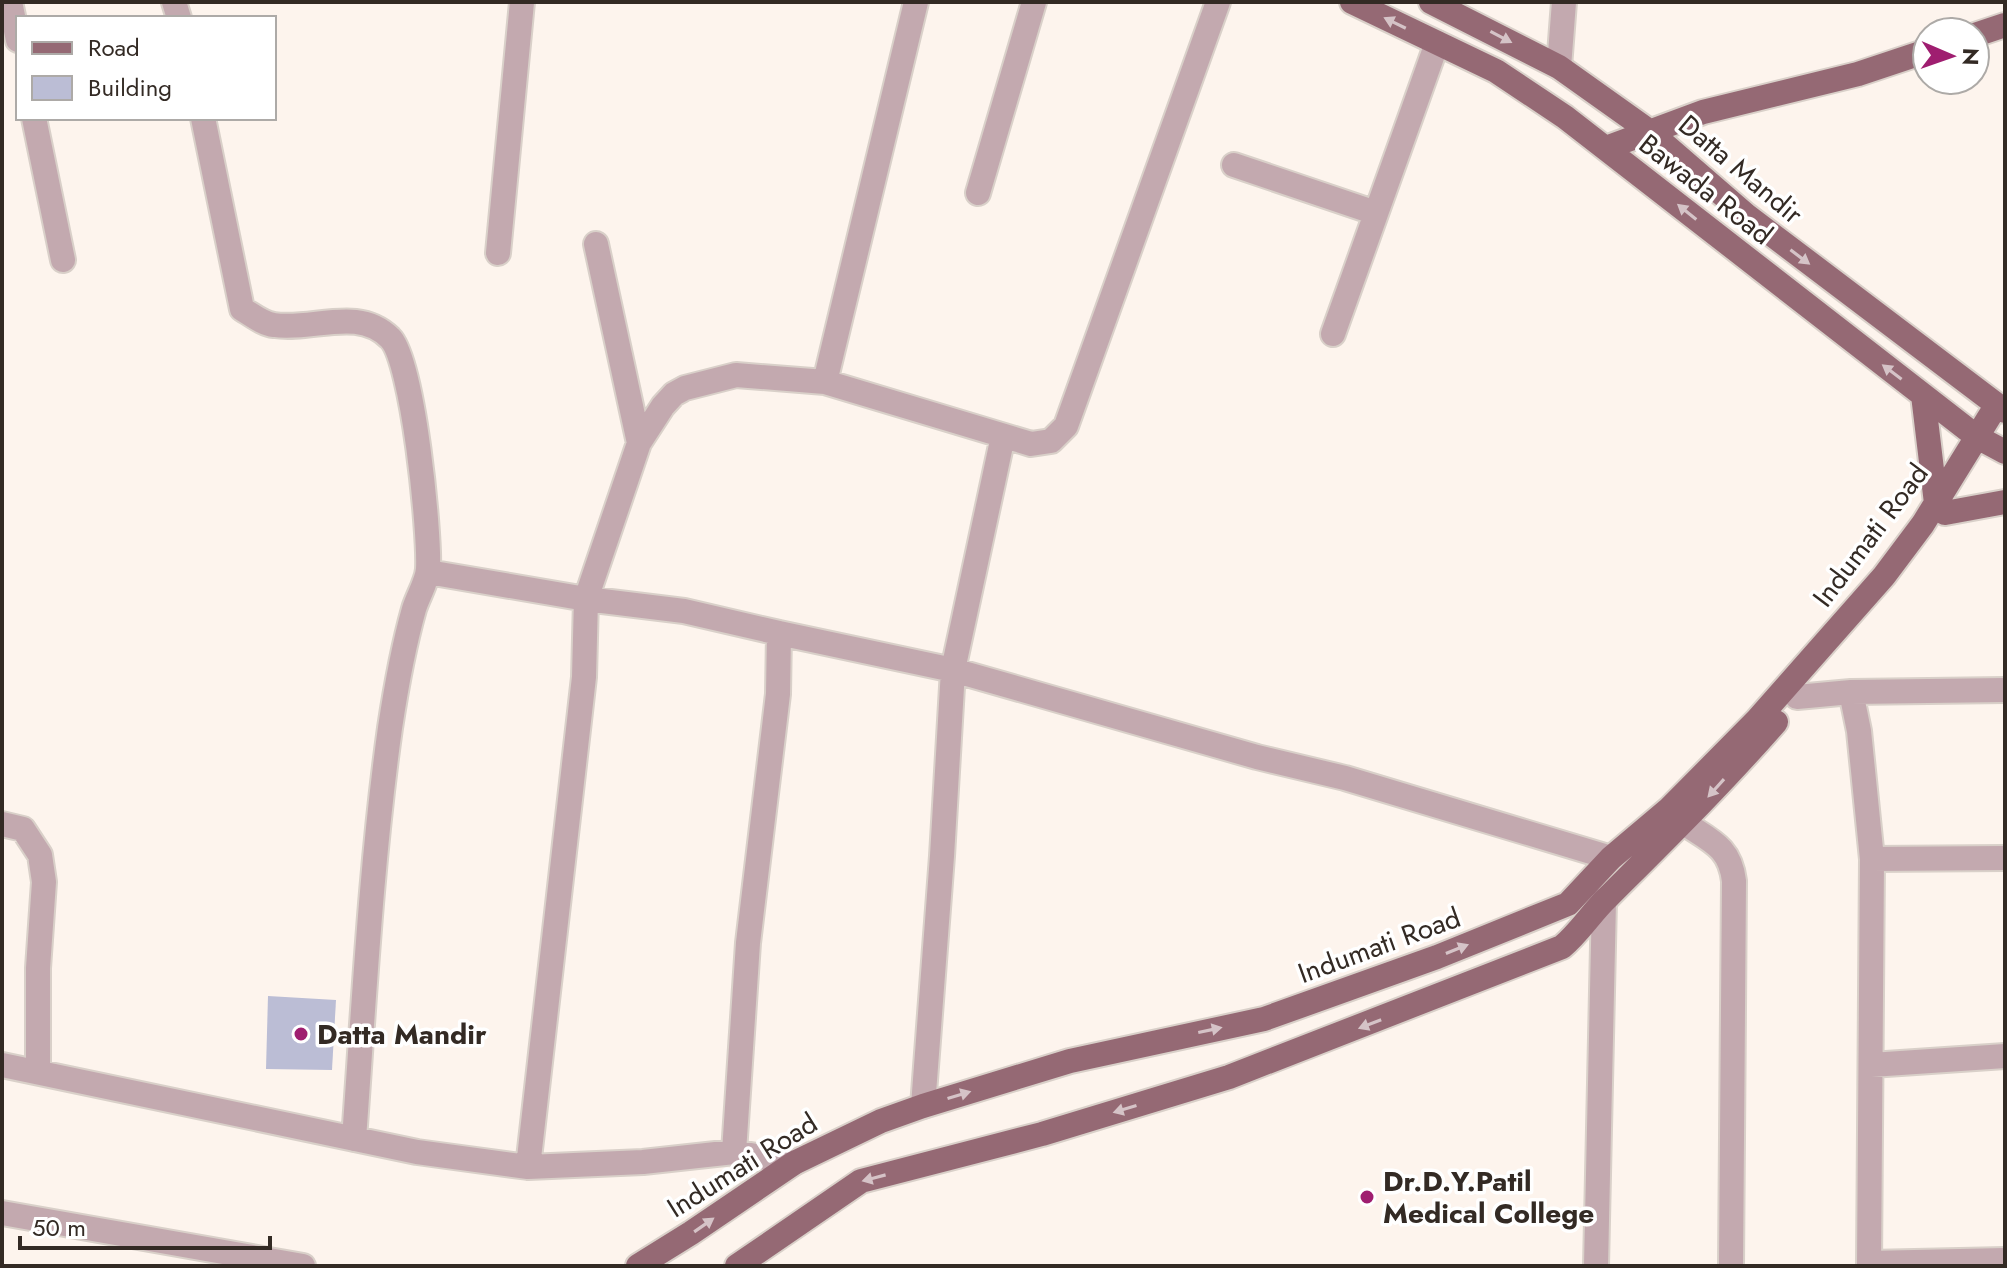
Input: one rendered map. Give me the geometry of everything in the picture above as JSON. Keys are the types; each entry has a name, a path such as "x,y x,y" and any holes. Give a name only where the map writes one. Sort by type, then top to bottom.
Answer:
{"main road":[{"name":"Bawada Road","path":"1352,2 1496,71 1606,148 1923,395 1997,429"},
{"name":"Datta Mandir","path":"1443,4 1559,67 1649,131 1746,215 1906,334 1997,429"},
{"path":"1606,148 1703,112 1858,74 1911,56"},
{"path":"1923,395 1940,508 2005,502"},
{"name":"Indumati Road","path":"638,1266 794,1163 853,1133 923,1106 1070,1061 1264,1019 1437,957 1568,904 1611,858 1669,809 1757,720 1884,576 1940,508 1997,429"},
{"name":"Indumati Road","path":"737,1266 861,1181 1042,1134 1229,1077 1562,947 1604,900 1684,823 1797,697 1897,579 1940,508"}],"street":[{"path":"10,2 16,30"},
{"path":"498,253 522,2"},
{"path":"825,382 916,2"},
{"path":"978,193 1034,2"},
{"path":"528,1167 584,677 586,599 639,443 674,394 685,388 736,375 825,382 1031,444 1051,441 1066,426 1218,2"},
{"path":"1559,67 1564,2"},
{"path":"1333,334 1437,43"},
{"path":"34,120 63,260"},
{"path":"203,120 242,309 272,326 351,321 376,327 393,340 403,364 418,438 428,572 402,658 390,729 371,897 354,1139"},
{"path":"1234,165 1376,213"},
{"path":"596,244 639,443"},
{"path":"923,1106 953,670 1003,436"},
{"path":"428,572 586,599 684,611 953,670 1257,757 1345,778 1611,858"},
{"path":"734,1152 748,943 778,694 779,633"},
{"path":"1797,697 1851,692 2005,690"},
{"path":"1851,692 1859,731 1872,859 1869,1264 2005,1260"},
{"path":"1684,823 1725,850 1732,865 1734,881 1731,1266"},
{"path":"2,824 23,829 40,855 44,882 38,968 38,1072"},
{"path":"1872,859 2005,858"},
{"path":"1596,1266 1604,900"},
{"path":"1871,1065 2005,1056"},
{"path":"2,1065 417,1152 528,1167 643,1162 734,1152 794,1163"},
{"path":"2,1213 303,1266"}],"building":[{"name":"Datta Mandir","path":"268,996 336,1000 332,1070 266,1069"}],"place":[{"name":"Datta Mandir","path":"301,1034"},
{"name":"Dr.D.Y.Patil Medical College","path":"1367,1197"}]}
